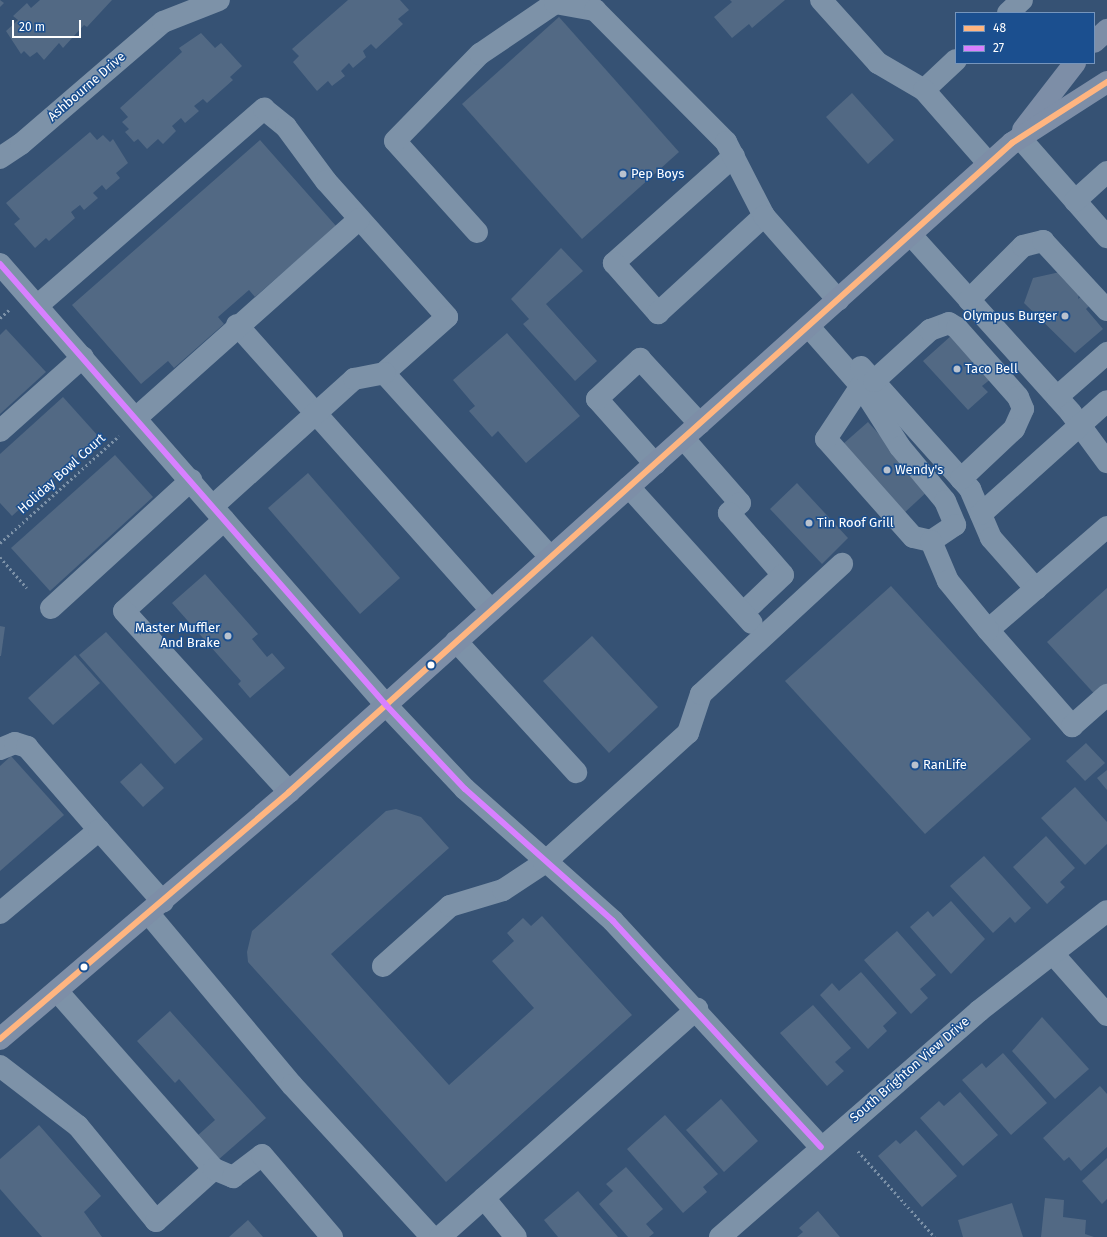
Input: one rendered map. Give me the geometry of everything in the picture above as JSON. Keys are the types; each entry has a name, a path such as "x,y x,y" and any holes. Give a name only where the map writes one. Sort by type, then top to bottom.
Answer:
{"main road":[{"path":"1095,41 1107,30"},
{"path":"1016,141 1074,64"},
{"path":"0,1039 156,908 289,792 989,164 1016,141 1107,82"}],"street":[{"path":"821,0 878,63 924,90 989,164"},
{"path":"1009,12 1022,0"},
{"name":"Ashbourne Drive","path":"0,158 163,22 207,2"},
{"path":"477,232 395,142 480,54 556,3 600,5 726,142 764,216 838,300"},
{"path":"924,90 955,61"},
{"path":"37,306 264,109 286,127 360,219 447,317 384,373 354,379 315,414 124,611 289,792"},
{"path":"1016,141 1075,201 1107,237"},
{"path":"734,156 614,263 658,313 764,216"},
{"path":"1075,201 1107,172"},
{"path":"136,418 237,325 360,219"},
{"path":"911,235 1057,397 1107,462"},
{"path":"969,300 1023,246 1043,241 1107,310"},
{"path":"0,264 191,480 218,513 386,705 465,789 544,863 613,922 697,1009 821,1147"},
{"path":"813,322 868,384 970,489 991,538 1036,589"},
{"path":"931,542 913,537 826,439 868,384 930,330 949,323 957,328 1018,397 1023,409 1014,429 961,479"},
{"path":"237,325 491,610"},
{"path":"1057,397 1107,353"},
{"path":"0,431 83,357"},
{"path":"655,464 597,399 640,359 700,424"},
{"path":"384,373 550,557"},
{"path":"868,384 900,447 945,501 955,525 931,542"},
{"path":"981,514 1107,402"},
{"path":"684,438 740,503 729,513 783,575 743,613"},
{"path":"52,608 191,480"},
{"path":"629,487 763,636"},
{"path":"988,630 1107,527"},
{"path":"931,542 948,581 988,630 1072,726 1107,695"},
{"path":"382,966 450,906 503,890 544,863 688,733 701,694 842,564"},
{"path":"456,641 576,772"},
{"path":"0,749 15,743 27,747 99,830 156,908 292,1085 432,1237"},
{"path":"0,913 99,830"},
{"name":"South Brighton View Drive","path":"720,1237 821,1147 979,1011 1054,955 1107,911"},
{"path":"1054,955 1107,1015"},
{"path":"57,991 214,1169 233,1177 262,1155 332,1237"},
{"path":"440,1237 697,1009"},
{"path":"0,1066 78,1126 153,1229 214,1169"},
{"path":"484,1198 516,1237"}],"path":[{"path":"0,318 9,310"},
{"name":"Holiday Bowl Court","path":"0,543 119,436"},
{"path":"0,557 27,588"},
{"path":"858,1151 935,1237"}],"building":[{"path":"0,0 4,3 0,7"},
{"path":"40,0 112,0 87,27 84,25 63,48 59,43 44,60 37,52 30,57 24,51 21,54 6,31 18,20 13,16 27,3 31,8"},
{"path":"348,0 400,0 409,10 398,19 403,24 376,49 371,44 363,51 366,57 353,68 349,63 341,71 345,76 332,86 328,81 317,91 293,62 299,56 292,49"},
{"path":"730,0 785,0 752,28 749,24 732,38 714,17 732,2"},
{"path":"559,17 679,152 582,239 462,104"},
{"path":"201,33 215,48 221,43 242,66 230,77 233,80 207,103 203,99 194,106 199,111 185,123 181,118 172,126 176,131 163,144 158,139 147,149 138,139 134,142 125,132 129,129 122,122 128,117 120,108 182,52 179,48"},
{"path":"852,93 894,140 868,164 826,117"},
{"path":"90,132 97,140 103,135 110,142 113,139 128,163 116,173 120,178 106,190 102,185 93,193 98,198 84,210 80,205 71,212 75,218 49,241 46,238 35,248 14,224 20,219 6,203"},
{"path":"260,140 336,226 255,297 249,290 218,317 224,324 174,368 168,361 141,384 72,305"},
{"path":"561,248 583,271 546,304 597,361 575,381 523,324 529,319 511,299"},
{"name":"Olympus Burger","path":"1060,272 1079,294 1078,299 1083,295 1091,304 1086,309 1103,329 1075,353 1024,303 1033,278"},
{"path":"6,329 46,372 0,414 0,335"},
{"path":"507,333 580,416 526,463 498,431 492,437 469,411 475,406 453,380"},
{"name":"Taco Bell","path":"952,335 992,378 982,386 988,392 968,410 923,361"},
{"path":"63,397 99,437 12,516 0,503 0,454"},
{"name":"Wendy's","path":"868,422 929,490 903,514 843,444"},
{"path":"115,455 153,497 50,591 11,548"},
{"path":"308,473 400,578 360,614 268,508"},
{"name":"Tin Roof Grill","path":"797,483 848,538 822,564 770,509"},
{"name":"Master Muffler And Brake","path":"205,574 258,634 252,639 267,657 272,653 285,668 250,698 238,684 241,681 172,603"},
{"path":"891,586 1031,739 925,834 785,681"},
{"path":"1107,588 1107,692 1099,699 1047,642"},
{"path":"0,626 5,627 1,656 0,656"},
{"path":"106,632 203,739 175,764 79,655"},
{"path":"592,636 658,707 609,753 543,681"},
{"path":"75,655 100,683 53,725 28,698"},
{"path":"1086,743 1105,763 1085,781 1066,761"},
{"path":"11,756 64,815 0,871 0,766"},
{"path":"141,763 164,788 143,807 120,782"},
{"path":"1107,770 1107,790 1097,778"},
{"path":"1075,787 1107,822 1107,844 1085,865 1041,818"},
{"path":"396,809 421,817 449,848 331,954 449,1085 534,1008 492,961 514,941 507,933 523,918 531,926 542,916 632,1015 446,1182 248,962 247,952 252,931 386,811"},
{"path":"1046,836 1075,868 1060,882 1065,887 1047,904 1013,867"},
{"path":"984,856 1031,908 1015,923 1010,917 993,933 950,886"},
{"path":"951,901 985,939 951,974 910,927 928,911 933,917"},
{"path":"897,931 936,975 920,989 928,998 911,1014 864,960"},
{"path":"861,972 897,1013 883,1026 887,1031 868,1049 820,995 832,983 839,991"},
{"path":"813,1005 851,1048 835,1062 844,1071 827,1086 780,1033"},
{"path":"170,1011 266,1118 218,1160 197,1136 215,1120 179,1079 175,1083 137,1041"},
{"path":"1042,1017 1089,1069 1055,1099 1012,1051"},
{"path":"1003,1053 1047,1103 1011,1135 962,1080 982,1063 986,1068"},
{"path":"1100,1086 1107,1094 1107,1147 1081,1171 1069,1157 1064,1161 1043,1138"},
{"path":"960,1092 998,1135 963,1166 920,1118 939,1101 944,1106"},
{"path":"721,1099 758,1141 724,1172 686,1130"},
{"path":"665,1115 718,1174 703,1187 707,1192 683,1213 627,1149"},
{"path":"39,1125 101,1196 84,1212 102,1237 42,1237 0,1189 0,1159"},
{"path":"916,1130 957,1176 922,1207 878,1156 896,1140 900,1144"},
{"path":"1107,1158 1107,1199 1102,1204 1082,1181"},
{"path":"626,1167 663,1209 646,1224 654,1233 649,1237 628,1237 599,1204 613,1191 606,1184"},
{"path":"578,1191 618,1237 558,1237 544,1220"},
{"path":"1045,1198 1064,1200 1063,1217 1086,1220 1085,1234 1094,1237 1041,1237"},
{"path":"1012,1203 1023,1237 963,1237 958,1220"},
{"path":"818,1211 840,1237 797,1237 803,1232 799,1228"},
{"path":"248,1220 263,1237 229,1237"}],"transit line":[{"name":"48","path":"0,1039 289,792 1012,143 1107,82"},
{"name":"27","path":"0,264 386,705 465,789 613,921 821,1147"}],"place":[{"name":"Pep Boys","path":"623,174"},
{"name":"Olympus Burger","path":"1065,316"},
{"name":"Taco Bell","path":"957,369"},
{"name":"Wendy's","path":"887,470"},
{"name":"Tin Roof Grill","path":"809,523"},
{"name":"Master Muffler And Brake","path":"228,636"},
{"name":"RanLife","path":"915,765"}]}
